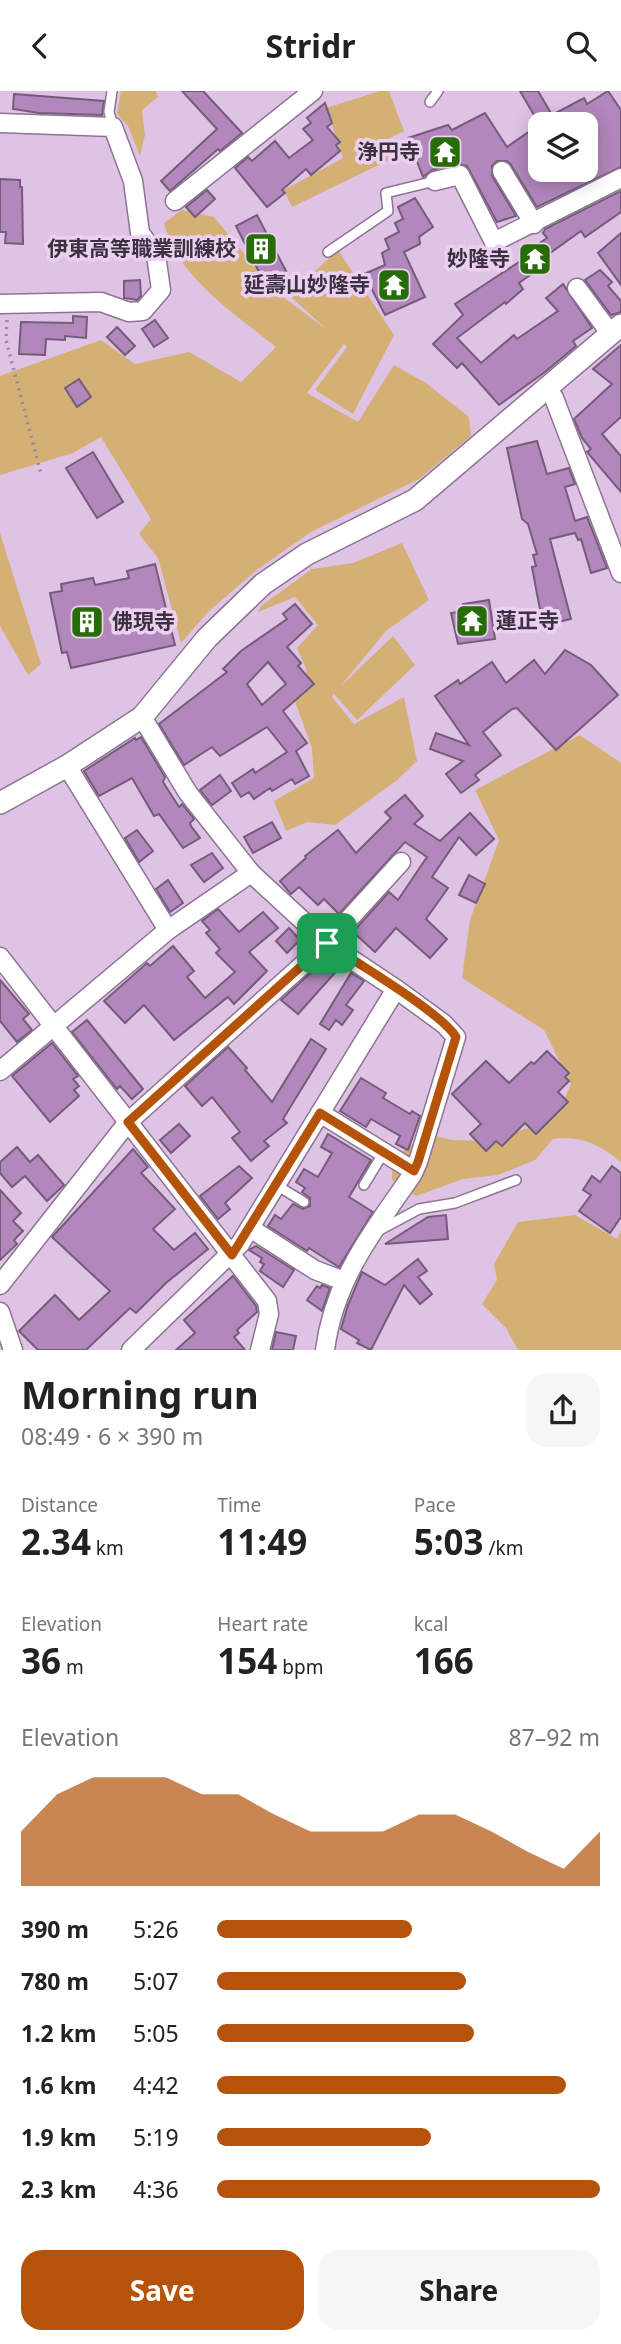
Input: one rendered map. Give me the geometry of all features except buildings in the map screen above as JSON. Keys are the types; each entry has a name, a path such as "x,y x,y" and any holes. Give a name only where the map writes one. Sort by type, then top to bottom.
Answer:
{"street":[{"path":"175,201 313,91"},
{"path":"0,123 113,127 133,181 140,233 156,255 161,290 143,311 129,312 101,302 4,304"},
{"path":"502,171 534,224"},
{"path":"435,181 460,175 494,242 621,178"},
{"path":"0,803 67,766 142,717 207,638 263,584 307,554 415,500 616,329 576,288"},
{"path":"547,387 554,398 621,573"},
{"path":"142,717 188,793 251,873 327,943 396,989 444,1024 456,1037 414,1171 354,1258 344,1281 325,1350"},
{"path":"67,766 168,930"},
{"path":"0,1285 128,1122 327,943 401,862"},
{"path":"0,1071 168,930 251,873"},
{"path":"0,957 267,1301 270,1308 260,1350"},
{"path":"131,1350 232,1255 396,989"},
{"path":"320,1113 414,1171"},
{"path":"250,1228 316,1270 344,1281"},
{"path":"0,1312 13,1350"}],"lane":[{"path":"112,91 109,112 113,127"},
{"path":"430,102 438,91"},
{"path":"328,252 388,211 386,193 435,181"},
{"path":"364,1185 384,1152"},
{"path":"371,1234 384,1230 419,1209 445,1206 516,1180"},
{"path":"276,1185 304,1202"}],"path":[{"path":"4,304 6,339 41,474"}],"shaded area":[{"path":"121,91 156,91 158,97 142,110 145,135 140,156 128,126 117,114"},
{"path":"380,91 389,91 404,131 386,140 391,159 292,207 284,190 343,158 326,108"},
{"path":"182,210 214,217 260,273 268,290 283,297 326,329 289,295 338,250 394,335 353,414 315,390 347,347 344,344 307,393 358,422 394,365 426,383 469,417 471,436 419,479 311,532 258,569 209,611 181,643 158,558 139,534 151,519 101,437 73,453 0,475 0,376 101,340 135,364 189,352 241,382 276,347 210,293 182,261 171,243 164,223"},
{"path":"0,533 41,664 28,675 0,626"},
{"path":"402,543 429,600 386,631 340,687 393,636 415,665 357,720 334,694 332,697 354,724 404,697 417,761 396,781 335,825 307,822 286,831 274,801 314,778 312,748 293,696 307,671 297,648 318,625 295,597 258,612 261,606 312,569 353,563"},
{"path":"580,735 621,763 621,1162 590,1143 553,1139 535,1160 498,1175 463,1179 416,1196 392,1180 392,1158 428,1134 452,1140 488,1141 531,1127 559,1111 571,1084 544,1030 462,978 470,920 499,840 475,790"},
{"path":"575,1215 617,1239 621,1231 621,1350 518,1350 506,1328 482,1304 497,1280 494,1264 518,1222"}],"place":[{"name":"浄円寺","path":"445,152"},
{"name":"伊東高等職業訓練校","path":"261,249"},
{"name":"妙隆寺","path":"535,259"},
{"name":"延壽山妙隆寺","path":"394,285"},
{"name":"蓮正寺","path":"472,621"},
{"name":"佛現寺","path":"87,622"}],"route":[{"path":"327,943 396,989 444,1024 456,1037 418,1162 414,1171 320,1113 232,1255 128,1122 327,943"}]}
